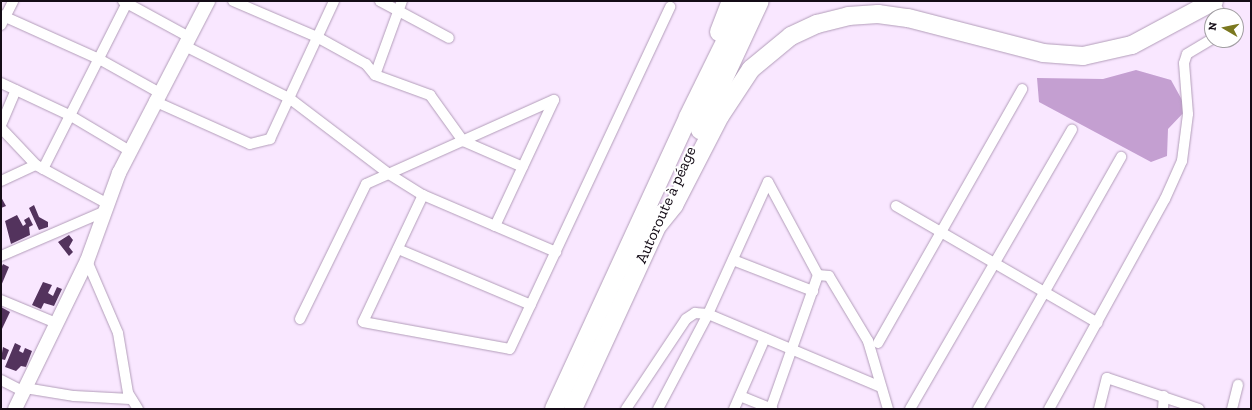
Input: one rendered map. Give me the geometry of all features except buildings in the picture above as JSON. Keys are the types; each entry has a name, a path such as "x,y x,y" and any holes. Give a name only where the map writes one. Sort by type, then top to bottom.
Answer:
{"highway":[{"path":"688,117 731,1"},
{"path":"554,409 688,117 745,1"},
{"name":"Autoroute à péage","path":"574,409 760,1"},
{"path":"658,225 674,205 720,116 751,69 791,36 817,24 848,16 878,14 908,18 1044,53 1083,56 1132,45 1213,1"}],"street":[{"path":"13,1 2,19 99,59 157,97 250,144 270,139 334,1"},
{"path":"15,409 87,261 104,208 130,151 208,1"},
{"path":"233,1 317,36 366,64 375,76 430,95 463,140 523,167"},
{"path":"380,1 400,5 449,38"},
{"path":"1,181 39,167 71,116 125,2 187,42 289,98 389,174 423,195 556,252"},
{"path":"375,76 400,5"},
{"path":"423,195 364,322 510,349 670,7"},
{"path":"1049,409 1098,323 1182,161 1188,118 1187,54 1204,44"},
{"path":"1,83 71,116 130,151"},
{"path":"878,343 1022,89"},
{"path":"1,125 16,90"},
{"path":"300,319 366,184 554,100 495,226"},
{"path":"1,128 39,167 104,208"},
{"path":"910,409 1072,129"},
{"path":"978,409 1121,157"},
{"path":"658,409 708,314 768,182 818,275 771,409 740,396"},
{"path":"896,206 1098,323"},
{"path":"1,256 104,208"},
{"path":"398,249 531,305"},
{"path":"733,260 813,291"},
{"path":"87,261 118,333 130,399 138,409"},
{"path":"818,275 829,276 868,341 888,409"},
{"path":"1,300 56,323"},
{"path":"626,409 686,319 695,313 708,314 881,387"},
{"path":"734,409 765,338"},
{"path":"1099,409 1106,378 1164,396 1199,409"},
{"path":"1,380 24,390 74,396 130,399"},
{"path":"1232,409 1238,385"},
{"path":"1163,409 1164,396"}],"shaded area":[{"path":"1136,70 1171,80 1187,109 1168,129 1167,156 1151,162 1039,102 1037,78 1103,79"}]}
